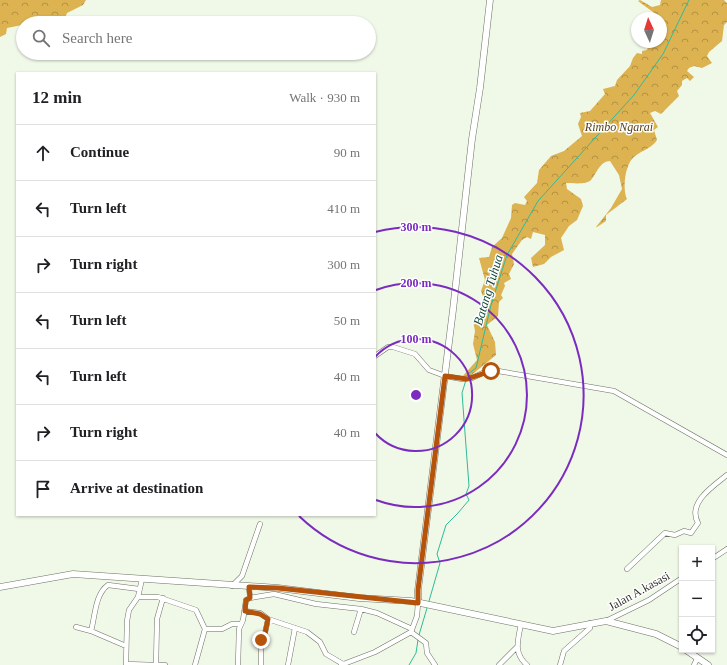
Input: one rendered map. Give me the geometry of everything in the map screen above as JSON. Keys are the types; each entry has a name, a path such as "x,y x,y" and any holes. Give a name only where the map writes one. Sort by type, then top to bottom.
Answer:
{"main road":[{"path":"418,603 418,590 445,376 465,195 480,88 490,0"},
{"path":"0,586 73,574 278,588 418,603 553,631 606,620 656,634 679,646"},
{"path":"690,653 708,665"}],"street":[{"path":"376,355 388,347 397,348 415,354 429,370 445,376 467,379 487,371 498,371 614,391 727,455"},
{"path":"627,569 664,533 675,535 684,531 691,533 698,523 695,514 702,496 727,475"},
{"path":"232,586 242,576 260,524"},
{"path":"715,557 727,549"},
{"path":"142,578 138,597 130,610 127,620 126,664 166,665"},
{"name":"Jalan A.kasasi","path":"606,620 648,600 679,580"},
{"path":"91,631 100,594 105,588 108,586 139,589"},
{"path":"249,587 250,598"},
{"path":"238,665 239,629 245,611 246,600 274,594 316,604 361,609 377,613 411,631 426,643 427,653 435,665"},
{"path":"138,597 163,598 196,610 205,629 194,665"},
{"path":"156,665 157,619 163,598"},
{"path":"245,611 260,614 268,619 312,635 320,642 326,654 342,664 375,652 411,631 417,616 418,603"},
{"path":"354,632 361,609"},
{"path":"261,665 261,640 264,638 268,619"},
{"path":"560,665 564,651 590,628 590,623"},
{"path":"205,629 222,629 232,624 241,624"},
{"path":"521,624 517,647 519,658 527,665"},
{"path":"76,627 91,631 126,646"},
{"path":"288,665 295,628"},
{"path":"499,665 517,647"},
{"path":"694,665 697,659"}],"green space":[{"path":"0,0 86,0 83,5 67,13 66,16 16,16 16,26 7,28 6,34 0,37"},
{"name":"Rimbo Ngarai","path":"640,0 652,7 660,5 661,0 724,0 727,3 727,22 724,25 722,41 709,52 707,56 712,63 702,68 694,66 689,68 687,71 694,77 690,81 687,78 682,81 682,85 677,91 679,96 661,114 655,111 650,113 658,127 654,130 657,140 653,145 632,159 625,176 625,195 627,199 606,215 606,221 596,227 611,208 622,189 619,175 610,161 601,165 589,182 566,183 567,189 581,199 583,206 577,220 569,226 561,238 564,250 551,257 544,264 533,267 531,258 545,245 545,235 533,232 531,239 527,237 522,240 512,254 514,264 509,274 511,279 504,283 505,286 501,295 503,298 499,302 498,316 487,325 495,342 496,355 469,377 462,377 477,360 473,344 475,331 473,321 484,311 484,299 481,291 485,280 479,258 489,257 492,247 502,238 511,218 512,205 515,203 525,205 527,201 524,197 537,183 539,170 551,156 564,151 582,136 578,124 581,117 580,113 590,111 605,94 603,89 615,86 617,80 630,66 637,53 642,54 642,51 647,50 648,48 667,48 667,12 653,12 638,1"}],"waterway":[{"name":"Batang Tuhua","path":"467,377 468,374 476,368 491,305 507,255 538,201 634,95 663,54 689,0"},
{"name":"Batang Tuhua","path":"429,601 440,563 437,554 446,525 469,500 466,494 469,486 462,393 466,380"},
{"name":"Batang Tuhua","path":"419,635 427,608"},
{"name":"Batang Tuhua","path":"409,665 416,653 418,640"}],"route":[{"path":"261,640 264,638 268,619 260,614 245,611 246,600 250,598 249,587 278,588 359,598 392,599 418,603 418,590 445,376 467,379 487,371 491,371"}]}
